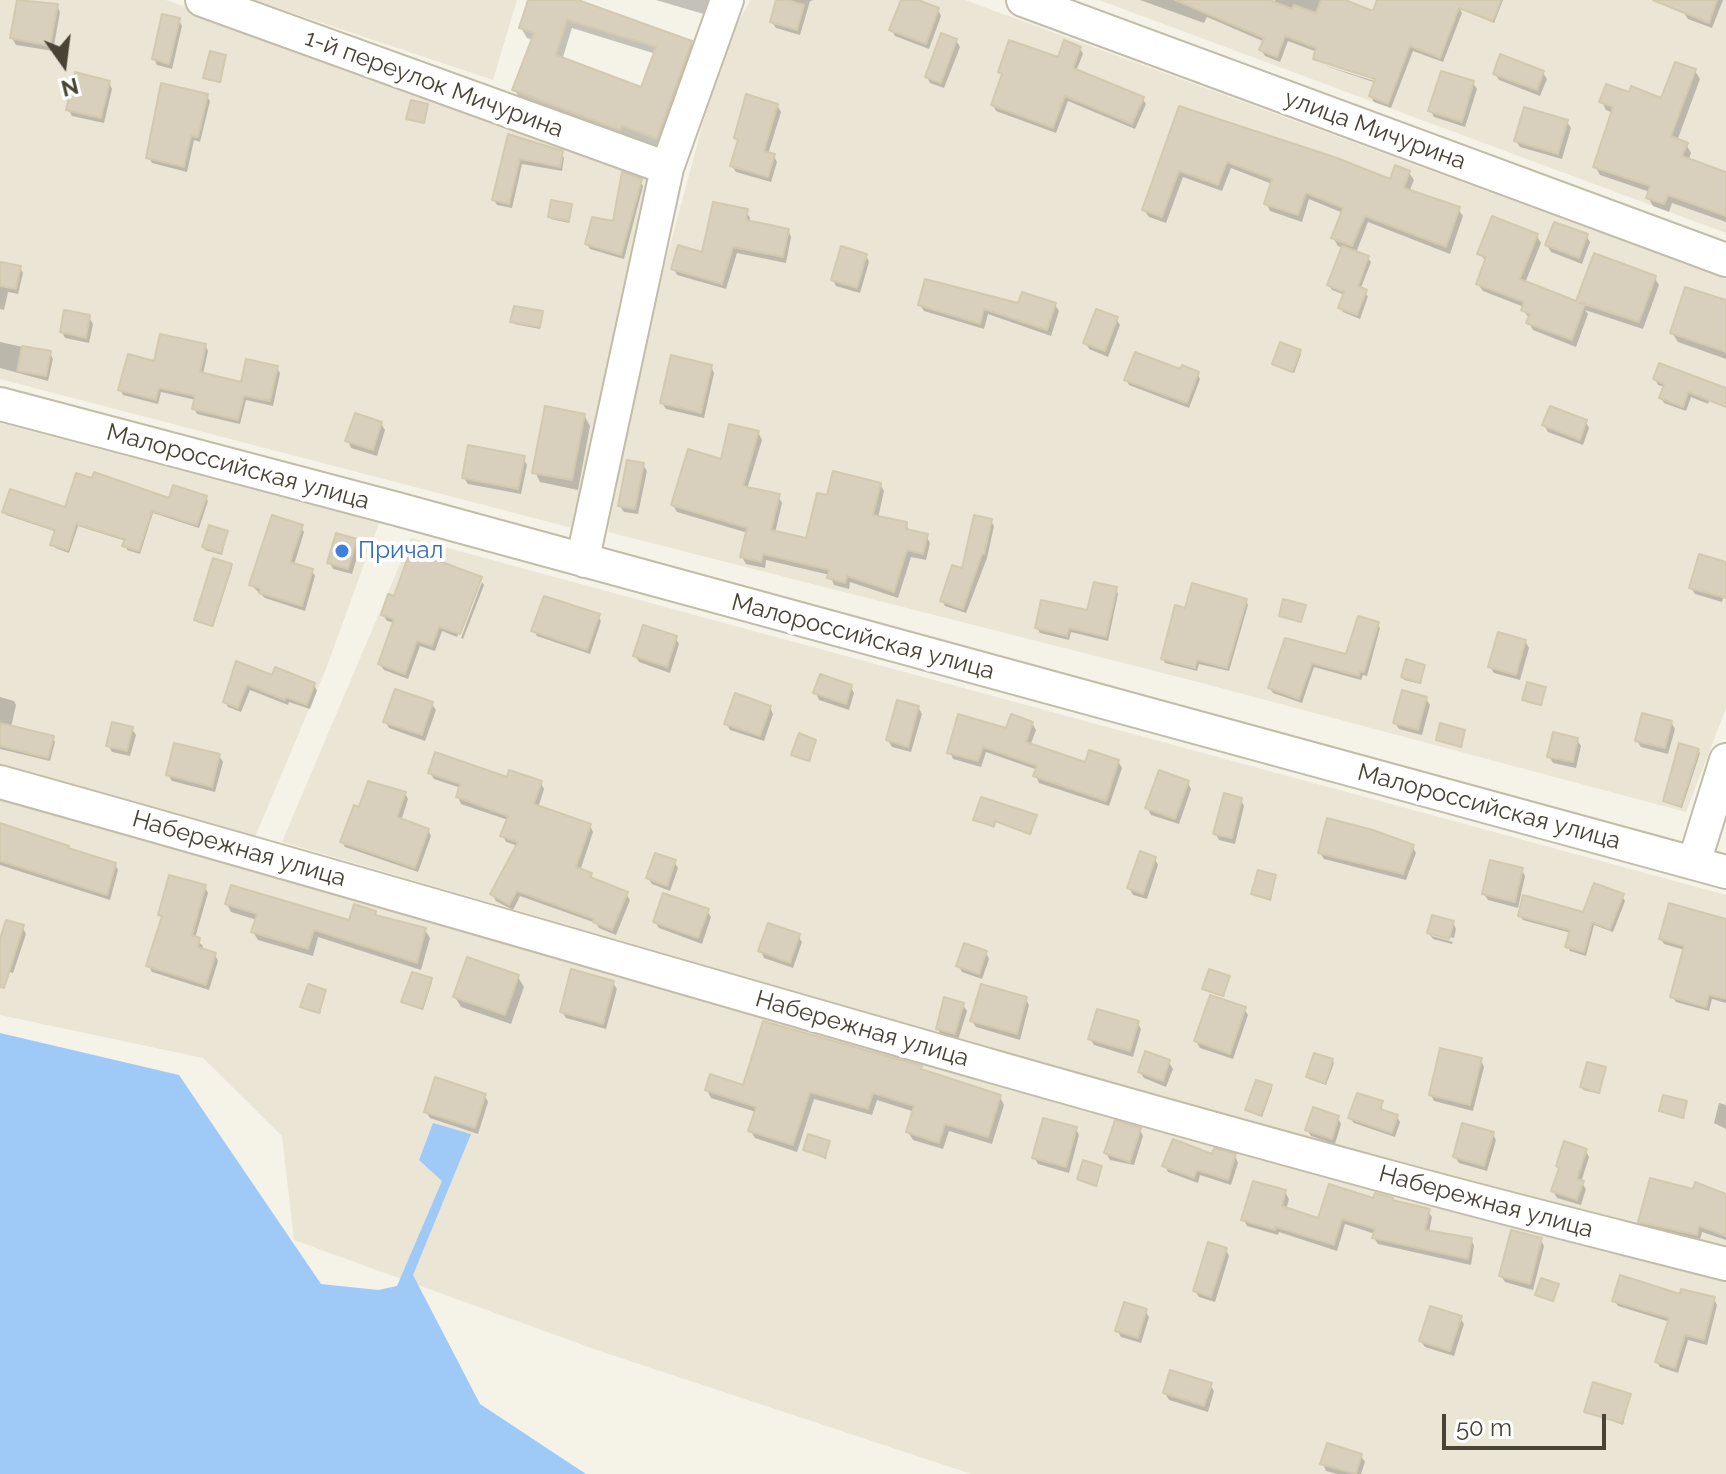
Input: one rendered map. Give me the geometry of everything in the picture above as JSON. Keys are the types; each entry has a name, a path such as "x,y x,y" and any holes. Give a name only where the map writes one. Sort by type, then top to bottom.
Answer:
{"street":[{"name":"1-й переулок Мичурина","path":"202,0 667,168"},
{"path":"585,561 586,544 667,168 727,0"},
{"name":"улица Мичурина","path":"1023,0 1726,260"},
{"name":"Малороссийская улица","path":"0,404 397,509 1726,872"},
{"path":"1694,863 1726,760"},
{"name":"Набережная улица","path":"0,782 1326,1159 1726,1264"}],"shaded area":[{"path":"0,0 166,0 651,173 580,530 0,379"},
{"path":"254,0 517,0 493,80"},
{"path":"751,0 965,0 1726,279 1726,708 1686,812 1198,682 608,532 636,372 724,45"},
{"path":"1099,0 1726,0 1726,233"},
{"path":"0,423 379,523 326,669 255,837 0,770"},
{"path":"411,538 1726,895 1726,1250 1390,1164 282,842"},
{"path":"0,798 1726,1280 1726,1474 971,1474 594,1349 294,1240 282,1136 203,1058 0,1015"}],"water":[{"path":"0,1033 179,1075 321,1284 378,1290 397,1286 442,1181 419,1160 433,1123 471,1134 413,1275 480,1404 586,1474 0,1474"}],"building":[{"path":"17,0 58,4 50,46 10,38"},
{"path":"528,0 578,0 692,41 657,139 622,126 620,130 512,90 534,33 519,28","holes":["567,20 656,47 641,87 556,55"]},
{"path":"776,0 804,5 797,30 770,22"},
{"path":"901,0 918,0 939,8 926,44 889,30"},
{"path":"1175,0 1270,0 1292,9 1294,5 1316,13 1321,0 1345,0 1373,11 1377,0 1501,0 1493,21 1459,8 1440,58 1410,46 1388,104 1369,96 1375,79 1313,59 1316,48 1285,36 1277,57 1259,50 1264,38"},
{"path":"1653,0 1717,0 1709,23"},
{"path":"162,14 180,18 169,64 152,59"},
{"path":"941,33 957,39 941,83 925,77"},
{"path":"1009,40 1058,57 1064,40 1081,47 1073,68 1144,97 1132,124 1065,96 1053,128 991,105"},
{"path":"210,51 226,55 220,82 203,78"},
{"path":"1500,54 1544,71 1537,90 1493,74"},
{"path":"1675,62 1696,69 1671,136 1688,143 1682,156 1726,172 1726,216 1668,195 1664,204 1646,198 1650,186 1593,167 1613,107 1599,102 1606,84 1629,92 1631,86 1661,98"},
{"path":"1441,71 1474,81 1462,122 1428,111"},
{"path":"75,72 110,81 101,118 66,110"},
{"path":"161,83 208,94 198,137 191,136 184,167 146,158"},
{"path":"746,94 778,104 764,151 775,154 768,177 730,166"},
{"path":"411,100 428,104 424,123 406,119"},
{"path":"1179,106 1337,158 1390,179 1395,165 1410,171 1404,188 1460,207 1446,247 1365,216 1352,246 1331,238 1343,208 1306,193 1298,215 1264,204 1272,179 1227,162 1218,185 1179,171 1162,217 1142,210"},
{"path":"1524,107 1568,120 1558,154 1514,141"},
{"path":"508,134 563,151 560,167 520,159 509,204 492,200"},
{"path":"622,172 642,179 621,255 585,244 592,217 613,221"},
{"path":"551,200 572,204 569,221 548,217"},
{"path":"713,202 748,209 746,220 789,229 783,257 733,247 722,284 671,269 678,245 702,252"},
{"path":"1492,216 1538,234 1520,279 1576,301 1594,253 1656,276 1639,322 1585,305 1572,340 1526,323 1530,314 1521,310 1524,302 1476,284 1486,257 1477,254"},
{"path":"1554,222 1588,234 1579,258 1545,245"},
{"path":"841,246 867,254 857,288 831,280"},
{"path":"1342,246 1369,256 1358,286 1367,290 1357,315 1338,308 1344,292 1327,285"},
{"path":"0,262 21,266 16,289 0,286"},
{"path":"925,279 1018,303 1022,292 1056,303 1047,330 984,309 980,324 918,305"},
{"path":"1685,287 1726,300 1726,352 1670,333"},
{"path":"514,306 543,311 540,327 510,322"},
{"path":"1096,309 1118,317 1105,351 1083,343"},
{"path":"64,310 90,315 86,338 60,332"},
{"path":"160,334 206,344 200,372 241,382 246,359 278,366 270,401 244,396 238,420 192,409 195,396 159,388 156,400 118,390 128,354 154,361"},
{"path":"1280,342 1301,350 1292,372 1272,364"},
{"path":"22,346 51,351 46,376 17,371"},
{"path":"1135,352 1180,369 1182,365 1199,372 1187,403 1124,380"},
{"path":"671,355 712,365 701,413 660,403"},
{"path":"1659,363 1726,388 1726,407 1688,392 1683,407 1659,398 1664,384 1653,379"},
{"path":"545,406 585,414 572,480 532,473"},
{"path":"1550,406 1587,420 1580,440 1542,425"},
{"path":"355,413 382,422 373,450 345,441"},
{"path":"729,424 759,431 743,486 780,494 771,530 806,538 817,493 827,495 833,471 881,483 873,515 907,522 906,529 928,534 923,554 907,550 894,592 847,576 845,583 827,578 829,570 763,554 761,562 740,557 747,528 671,505 688,449 721,459"},
{"path":"468,445 525,456 518,489 462,478"},
{"path":"627,460 644,463 635,509 618,506"},
{"path":"94,472 169,498 173,485 207,496 197,525 152,511 139,551 122,546 125,539 76,524 68,550 50,545 55,530 2,512 10,489 65,507 76,473 92,478"},
{"path":"272,515 303,525 290,562 313,569 302,606 259,593 261,589 249,585"},
{"path":"974,515 992,519 984,554 963,609 940,601 952,565 962,568"},
{"path":"209,525 228,531 221,553 202,547"},
{"name":"Причал","path":"336,533 357,539 348,569 327,563"},
{"path":"413,543 442,554 439,561 482,577 460,634 439,627 432,646 417,641 405,674 378,664 394,619 381,615 388,594 394,596"},
{"path":"1699,554 1726,562 1726,598 1689,588"},
{"path":"213,558 232,564 212,626 194,620"},
{"path":"1094,582 1117,587 1106,637 1069,628 1067,636 1035,628 1041,600 1087,610"},
{"path":"1192,583 1247,599 1227,668 1197,660 1195,668 1161,659 1175,605 1185,608"},
{"path":"544,596 600,614 587,650 531,631"},
{"path":"1283,599 1306,605 1301,622 1279,616"},
{"path":"1358,616 1379,622 1364,672 1360,671 1359,676 1312,663 1299,699 1268,688 1285,638 1346,654"},
{"path":"643,625 677,636 667,667 633,656"},
{"path":"1498,632 1526,640 1516,675 1488,667"},
{"path":"1406,659 1425,665 1420,683 1401,677"},
{"path":"236,661 272,675 275,667 315,683 307,705 247,685 238,708 223,702"},
{"path":"820,674 852,685 846,704 813,693"},
{"path":"1527,682 1546,687 1541,705 1522,700"},
{"path":"395,689 433,702 422,735 383,722"},
{"path":"1402,690 1427,697 1418,730 1393,723"},
{"path":"735,693 771,706 760,736 724,724"},
{"path":"897,700 919,706 908,747 886,740"},
{"path":"1642,713 1672,721 1665,748 1635,741"},
{"path":"958,714 1006,728 1011,714 1033,722 1026,742 1085,762 1089,750 1119,760 1106,801 1033,776 1037,766 983,747 978,761 947,753"},
{"path":"112,722 133,727 127,751 106,746"},
{"path":"0,723 54,736 48,758 0,746"},
{"path":"1440,723 1465,730 1461,747 1436,740"},
{"path":"1553,732 1578,738 1573,762 1547,757"},
{"path":"799,733 816,740 809,761 791,755"},
{"path":"174,743 220,754 212,787 166,775"},
{"path":"1679,743 1699,749 1681,806 1663,801"},
{"path":"435,752 507,777 509,770 542,781 534,804 591,824 576,867 592,873 590,877 628,892 612,930 593,922 594,919 517,891 509,905 490,894 518,842 500,836 508,816 456,797 460,784 428,773"},
{"path":"1159,770 1189,781 1175,819 1145,808"},
{"path":"368,781 406,792 397,817 429,829 415,868 340,842 354,805 359,807"},
{"path":"1224,793 1242,798 1232,838 1213,834"},
{"path":"981,797 1037,815 1030,834 995,821 993,826 973,820"},
{"path":"1327,818 1414,845 1403,874 1318,853"},
{"path":"0,823 116,863 107,895 0,861"},
{"path":"1140,851 1156,857 1143,894 1127,888"},
{"path":"655,853 676,860 667,886 646,878"},
{"path":"1490,860 1523,868 1515,902 1482,894"},
{"path":"1258,870 1276,875 1270,899 1251,894"},
{"path":"169,875 206,885 192,935 200,938 198,947 216,953 206,985 146,966 162,916 158,915"},
{"path":"1594,883 1624,894 1610,929 1592,922 1584,952 1565,947 1570,930 1518,916 1523,895 1583,912"},
{"path":"231,885 349,920 354,904 376,911 375,915 426,928 417,963 314,930 308,949 251,932 257,914 225,904"},
{"path":"663,893 709,909 698,938 653,922"},
{"path":"1669,903 1726,919 1726,999 1709,995 1706,1007 1670,997 1684,946 1659,939"},
{"path":"1432,915 1454,921 1449,939 1427,933"},
{"path":"6,920 24,925 4,988 0,987 0,939"},
{"path":"768,923 800,934 790,963 758,951"},
{"path":"964,943 987,951 979,974 956,966"},
{"path":"467,957 519,975 505,1015 453,997"},
{"path":"571,969 614,981 603,1024 560,1012"},
{"path":"1209,969 1230,976 1223,996 1202,989"},
{"path":"412,972 432,978 422,1008 401,1002"},
{"path":"308,984 326,990 319,1013 300,1007"},
{"path":"981,984 1027,997 1017,1034 970,1021"},
{"path":"1210,995 1246,1007 1230,1054 1194,1041"},
{"path":"944,997 964,1003 955,1034 936,1029"},
{"path":"1097,1009 1139,1021 1130,1051 1088,1039"},
{"path":"763,1021 922,1066 921,1069 1001,1095 988,1137 945,1124 939,1143 906,1132 914,1106 873,1093 868,1109 810,1092 793,1145 748,1131 756,1107 705,1090 710,1074 743,1085"},
{"path":"1440,1048 1482,1058 1470,1105 1429,1095"},
{"path":"1145,1051 1170,1060 1163,1081 1138,1072"},
{"path":"1314,1053 1333,1059 1325,1083 1306,1077"},
{"path":"1587,1062 1606,1067 1599,1093 1580,1087"},
{"path":"435,1077 486,1094 475,1128 424,1112"},
{"path":"1256,1080 1272,1085 1261,1115 1245,1110"},
{"path":"1357,1093 1383,1101 1380,1109 1398,1115 1392,1133 1348,1118"},
{"path":"1663,1095 1687,1101 1683,1118 1659,1111"},
{"path":"1313,1107 1339,1116 1332,1139 1305,1130"},
{"path":"1043,1118 1077,1127 1066,1167 1032,1158"},
{"path":"1115,1120 1141,1128 1130,1162 1104,1153"},
{"path":"1462,1123 1494,1132 1484,1166 1453,1157"},
{"path":"808,1134 830,1141 825,1157 803,1150"},
{"path":"1173,1139 1212,1154 1214,1148 1236,1154 1228,1180 1197,1170 1194,1178 1162,1166"},
{"path":"1564,1141 1587,1149 1577,1179 1584,1181 1577,1200 1551,1191"},
{"path":"1083,1160 1102,1166 1096,1186 1077,1179"},
{"path":"1650,1178 1693,1189 1695,1182 1726,1194 1726,1236 1699,1226 1697,1235 1638,1222"},
{"path":"1253,1181 1286,1190 1282,1206 1318,1218 1329,1184 1373,1198 1375,1193 1430,1209 1425,1230 1472,1238 1468,1259 1372,1238 1375,1229 1342,1219 1334,1245 1241,1220"},
{"path":"1511,1230 1542,1238 1530,1284 1499,1276"},
{"path":"1208,1242 1227,1248 1211,1297 1193,1291"},
{"path":"1620,1275 1680,1294 1681,1289 1715,1297 1704,1340 1685,1335 1675,1368 1655,1362 1669,1318 1612,1301"},
{"path":"1541,1278 1559,1284 1553,1301 1535,1295"},
{"path":"1124,1302 1147,1309 1138,1338 1115,1331"},
{"path":"1430,1306 1462,1316 1450,1351 1419,1341"},
{"path":"1170,1370 1212,1383 1204,1406 1163,1393"},
{"path":"1593,1382 1631,1394 1622,1423 1584,1412"},
{"path":"1327,1443 1362,1454 1356,1474 1320,1464"}],"place":[{"name":"Причал","path":"342,551"}]}
